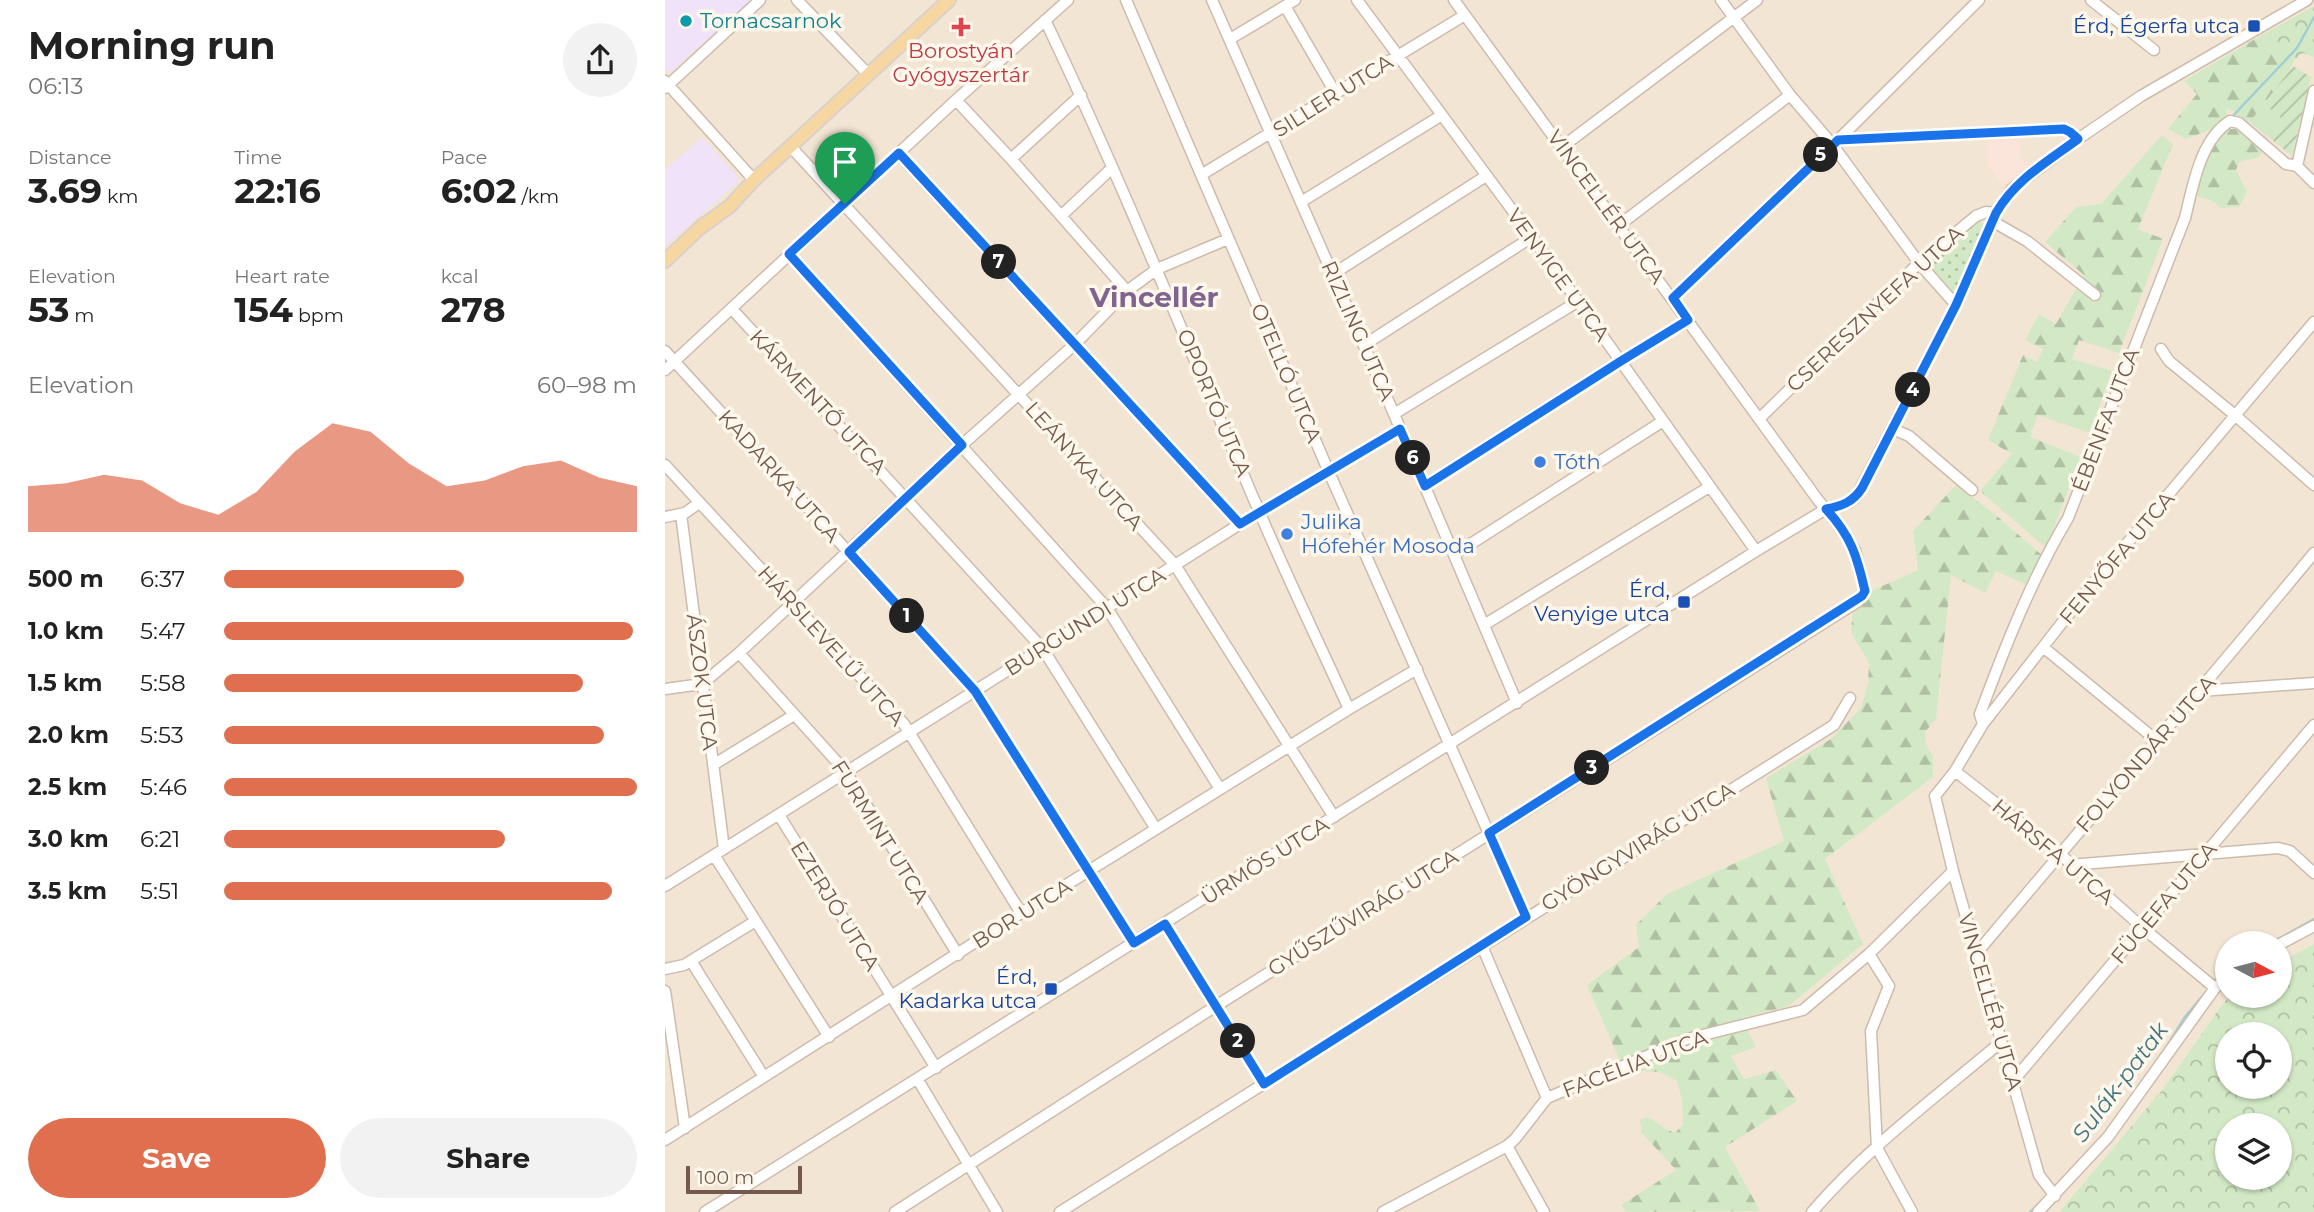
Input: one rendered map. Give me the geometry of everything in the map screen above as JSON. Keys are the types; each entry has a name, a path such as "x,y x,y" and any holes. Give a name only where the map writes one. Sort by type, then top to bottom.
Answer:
{"main road":[{"path":"665,261 726,201 750,184 949,0"}],"street":[{"path":"750,184 666,85 760,0"},
{"path":"797,0 868,74"},
{"path":"665,370 1068,0"},
{"name":"OTELLÓ UTCA","path":"1126,0 1328,470 1526,917"},
{"name":"RIZLING UTCA","path":"1212,0 1455,554 1517,703"},
{"path":"1230,39 1295,0"},
{"name":"VENYIGE UTCA","path":"1357,0 1532,237 1756,551"},
{"name":"VINCELLÉR UTCA","path":"1454,0 1835,520 1855,550 1865,591"},
{"path":"1721,0 1790,95 1835,142 1919,262 1956,305"},
{"path":"1562,146 1757,0"},
{"path":"1673,298 1979,0"},
{"path":"2091,0 2154,50"},
{"path":"2095,295 1994,217 2003,200 2019,183 2141,96 2307,0"},
{"path":"1285,6 1336,94"},
{"name":"SILLER UTCA","path":"1201,175 1465,15"},
{"name":"OPORTÓ UTCA","path":"1045,20 1081,94 1260,513 1349,709"},
{"path":"2314,91 2297,166 2314,183"},
{"path":"1011,159 1081,94"},
{"path":"1618,226 1790,95"},
{"path":"956,100 1127,291"},
{"path":"1301,202 1442,115"},
{"name":"ÉBENFA UTCA","path":"1983,724 1980,714 2007,640 2047,553 2068,519 2185,218 2194,182 2216,132 2229,121 2234,121 2286,164 2297,166"},
{"path":"1835,142 2064,129 2078,139"},
{"name":"LEÁNYKA UTCA","path":"791,147 1175,565 1334,817"},
{"path":"899,153 1240,524"},
{"path":"1061,216 1112,168"},
{"path":"1333,274 1486,176"},
{"name":"CSERESZNYEFA UTCA","path":"1759,419 1919,262 1976,216 1986,212 1994,217"},
{"name":"ÜRMÖS UTCA","path":"705,1212 717,1209 1756,551 1826,509 1848,503 1856,497 1956,305 1994,217"},
{"path":"1364,345 1532,237"},
{"path":"665,689 702,684 739,653 962,445 1075,344 1127,291 1157,269 1228,239"},
{"path":"789,254 1107,608 1220,789"},
{"path":"1394,414 1577,302"},
{"name":"KÁRMENTŐ UTCA","path":"732,309 1043,649 1156,829"},
{"path":"1425,486 1688,320"},
{"name":"FENYŐFA UTCA","path":"1935,803 1935,796 1955,771 1983,724 2086,592 2314,322"},
{"path":"2161,349 2169,361 2314,485"},
{"name":"KADARKA UTCA","path":"665,351 975,691 1134,943"},
{"path":"1455,554 1663,421"},
{"name":"BURGUNDI UTCA","path":"665,886 1240,524 1400,429"},
{"path":"1893,429 1909,436 1972,490"},
{"name":"HÁRSLEVELŰ UTCA","path":"665,465 904,724 1021,913"},
{"path":"1484,625 1709,487"},
{"path":"665,517 681,514 699,503"},
{"name":"ÁSZOK UTCA","path":"681,514 713,765 719,852 754,922 829,1037"},
{"name":"FOLYONDÁR UTCA","path":"1976,954 2314,553"},
{"name":"GYŰSZŰVIRÁG UTCA","path":"895,1212 1857,602 1865,591"},
{"path":"2043,647 2156,740"},
{"name":"FURMINT UTCA","path":"739,653 846,772 958,955"},
{"name":"BOR UTCA","path":"665,1140 1021,913 1417,669"},
{"path":"2200,691 2314,683"},
{"name":"GYÖNGYVIRÁG UTCA","path":"1061,1212 1834,725 1850,698"},
{"path":"713,765 794,715"},
{"name":"FÜGEFA UTCA","path":"2013,1081 2314,725"},
{"name":"HÁRSFA UTCA","path":"1955,771 2060,854 2215,988"},
{"name":"VINCELLÉR UTCA","path":"1935,803 2039,1175 2055,1196"},
{"name":"EZERJÓ UTCA","path":"779,815 936,1068"},
{"path":"2070,865 2278,848 2290,851 2314,873"},
{"name":"FACÉLIA UTCA","path":"1383,1212 1507,1146 1546,1098 1687,1039 1803,1010 1869,954 1953,871"},
{"path":"665,969 691,961 754,922"},
{"path":"1165,924 1264,1084"},
{"path":"2293,937 2314,926"},
{"path":"1482,946 1546,1098"},
{"path":"1869,954 1889,986 1871,1031 1877,1148 1912,1212"},
{"path":"691,961 764,1077"},
{"path":"2038,1212 2108,1137 2143,1092 2215,988"},
{"path":"665,991 685,1128"},
{"path":"1812,1212 1833,1188 1877,1148 2001,1042"},
{"path":"918,1080 997,1212"},
{"path":"1507,1146 1544,1212"}],"shaded area":[{"path":"665,0 2314,0 2314,944 2293,955 2293,931 2215,931 2215,1008 2219,1008 2162,1090 2059,1212 665,1212"},
{"path":"665,0 751,0 672,71 665,70"},
{"path":"702,137 737,176 737,183 665,246 665,170"},
{"path":"2019,140 2020,154 2026,167 2002,186 1988,164 1987,141"}],"green space":[{"path":"2314,6 2314,57 2303,53 2295,59 2288,53 2280,59 2275,58 2260,36"},
{"path":"2260,36 2275,58 2288,53 2295,59 2287,75 2250,122 2227,109 2226,118 2210,130 2186,139 2168,129 2197,94 2184,81"},
{"path":"2293,66 2311,77 2292,156 2250,122"},
{"path":"2268,107 2287,123 2273,140 2253,125"},
{"path":"2225,129 2236,129 2262,152 2259,157 2239,162 2236,170 2247,192 2239,207 2221,208 2212,201 2197,196 2210,152"},
{"path":"2162,135 2173,144 2138,229 2163,239 2119,353 2079,340 2072,359 2112,371 2090,433 2038,415 2030,437 2081,457 2046,548 1980,491 2012,454 1988,440 2023,355 2037,362 2043,349 2025,340 2039,314 2056,324 2084,275 2045,242 2076,207 2101,204"},
{"path":"1979,220 1984,225 1955,291 1951,290 1939,280 1928,262 1946,251 1948,245"},
{"path":"1956,485 2043,556 2027,585 1996,571 1985,593 1951,575 1936,719 1925,732 1926,745 1933,756 1933,777 1825,859 1863,944 1789,1006 1741,1018 1756,1047 1731,1056 1744,1079 1776,1070 1797,1101 1725,1147 1760,1211 1626,1212 1621,1205 1676,1170 1642,1133 1640,1120 1646,1117 1675,1133 1683,1124 1682,1100 1677,1081 1659,1072 1624,1070 1587,985 1639,947 1636,925 1667,894 1784,841 1766,778 1831,739 1861,708 1868,684 1869,663 1851,632 1853,610 1869,592 1918,570 1913,531"},
{"path":"2314,944 2314,1212 2059,1212 2162,1090 2219,1008 2293,1008 2293,955"}],"waterway":[{"path":"2230,119 2297,48 2314,17"},
{"name":"Sulák-patak","path":"2292,931 2314,919"},
{"name":"Sulák-patak","path":"2159,1059 2185,1017 2205,993"},
{"name":"Sulák-patak","path":"2030,1212 2041,1202"}],"place":[{"name":"Tornacsarnok","path":"686,21"},
{"name":"Érd, Égerfa utca","path":"2254,26"},
{"name":"Borostyán Gyógyszertár","path":"961,27"},
{"name":"Tóth","path":"1540,462"},
{"name":"Julika Hófehér Mosoda","path":"1287,534"},
{"name":"Érd, Venyige utca","path":"1684,602"},
{"name":"Érd, Kadarka utca","path":"1051,989"}],"district":[{"name":"Vincellér","path":"1154,297"}],"route":[{"path":"2064,129 2078,139 2019,183 2003,200 1956,305 1862,488 1848,503 1826,509 1855,550 1865,591 1857,602 1489,833 1526,917 1264,1084 1165,924 1134,943 975,691 849,552 962,445 789,254 845,204 899,153 1240,524 1400,429 1425,486 1688,320 1673,298 1838,140 2064,129"}]}
